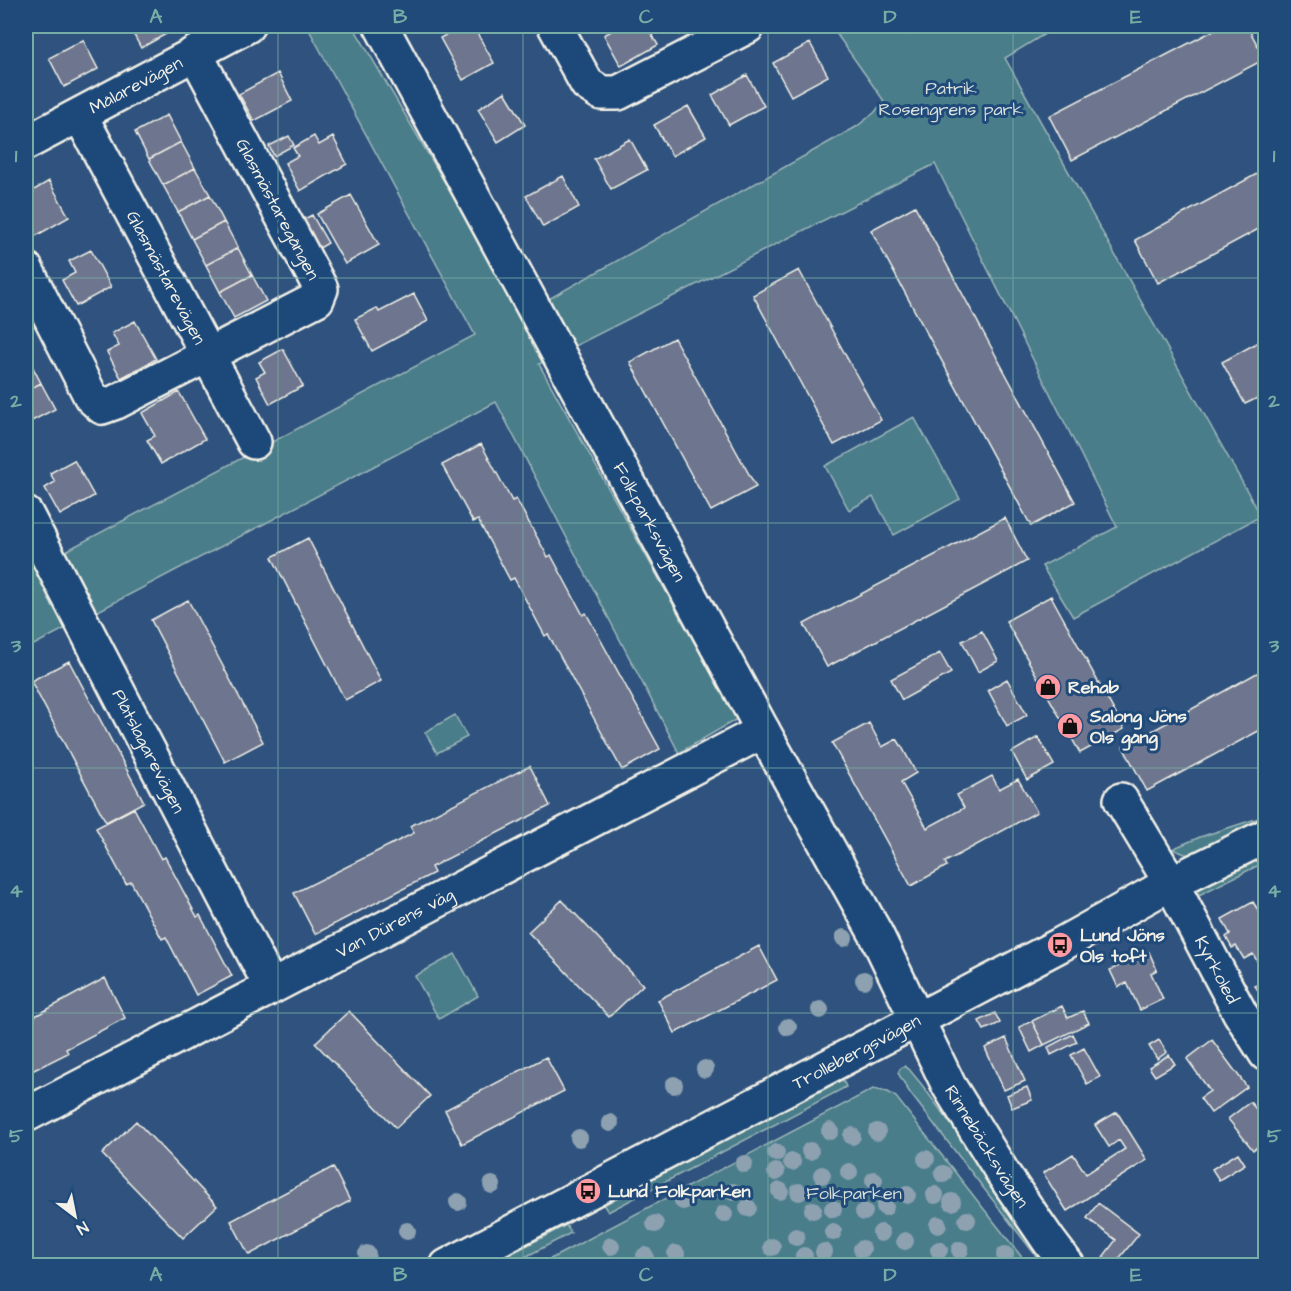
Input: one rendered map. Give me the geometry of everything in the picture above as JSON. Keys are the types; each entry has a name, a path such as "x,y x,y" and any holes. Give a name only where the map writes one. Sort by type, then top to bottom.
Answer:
{"street":[{"name":"Målarevägen","path":"26,143 247,26"},
{"name":"Folkparksvägen","path":"381,26 763,731 876,934 916,1019"},
{"path":"555,26 587,84 601,93 618,93 748,26"},
{"name":"Glasmästaregången","path":"26,269 91,398 102,406 116,402 317,299 321,289 195,53"},
{"name":"Glasmästarevägen","path":"80,115 254,442"},
{"name":"Plåtslagarevägen","path":"26,514 271,987"},
{"name":"Van Dürens väg","path":"26,1115 763,731"},
{"name":"Kyrkoled","path":"1121,800 1171,883 1240,1013 1266,1054"},
{"name":"Trollebergsvägen","path":"447,1266 1060,945 1171,883 1266,836"},
{"name":"Rinnebäcksvägen","path":"916,1019 950,1086 1004,1175 1068,1266"}],"green space":[{"name":"Patrik Rosengrens park","path":"307,26 353,26 522,314 856,127 874,113 884,101 831,26 900,26 906,35 924,26 1058,26 1005,58 1261,516 1073,617 1042,566 1117,527 935,164 539,364 737,719 679,753 496,402 26,649 26,572 475,335"},
{"path":"914,417 960,499 894,535 873,497 849,510 825,466"},
{"path":"455,715 467,737 437,753 425,732"},
{"path":"1265,816 1265,823 1197,855 1185,854 1172,849 1200,837"},
{"path":"1265,855 1265,862 1199,895 1197,890"},
{"path":"455,954 478,996 439,1019 415,976"},
{"path":"904,1066 922,1085 1055,1265 1043,1265 910,1093 898,1073"},
{"path":"842,1078 846,1087 608,1212 603,1204"},
{"name":"Folkparken","path":"873,1089 888,1092 896,1097 1028,1265 539,1265"},
{"path":"566,1225 571,1233 510,1265 490,1265"}],"building":[{"path":"129,26 176,26 177,28 141,48"},
{"path":"463,26 473,26 494,63 463,80 440,38"},
{"path":"620,26 647,26 658,45 621,66 604,35"},
{"path":"675,26 696,26 680,35"},
{"path":"1222,26 1247,26 1265,59 1072,160 1049,116"},
{"path":"83,40 98,69 64,87 49,58"},
{"path":"810,43 828,76 791,96 773,63"},
{"path":"278,73 292,101 254,121 239,94"},
{"path":"747,75 764,106 729,125 712,95"},
{"path":"505,92 525,125 498,142 478,109"},
{"path":"688,106 706,137 672,156 654,125"},
{"path":"167,115 181,142 149,159 135,132"},
{"path":"289,136 294,145 274,156 269,146"},
{"path":"314,136 319,145 333,137 347,164 300,191 285,163 298,156 293,148"},
{"path":"630,139 647,170 611,189 594,159"},
{"path":"181,142 195,168 163,185 149,159"},
{"path":"195,168 210,195 178,212 163,185"},
{"path":"1266,169 1266,225 1158,283 1135,240"},
{"path":"563,176 579,207 543,227 526,196"},
{"path":"49,181 69,217 34,237 26,221 26,205 34,201 29,193"},
{"path":"210,195 224,222 192,239 178,212"},
{"path":"351,195 379,245 345,264 317,214"},
{"path":"915,206 1075,502 1031,526 871,230"},
{"path":"312,215 328,243 313,252 297,223"},
{"path":"224,222 238,248 206,265 192,239"},
{"path":"238,248 252,275 220,292 206,265"},
{"path":"91,250 111,287 76,306 62,280 75,273 69,261"},
{"path":"799,270 881,420 834,445 753,295"},
{"path":"252,275 266,301 234,318 220,292"},
{"path":"414,294 428,321 372,351 355,319 377,308 379,312"},
{"path":"135,321 156,359 121,378 107,352 119,346 112,333"},
{"path":"674,338 756,487 711,511 630,362"},
{"path":"1266,338 1266,394 1245,404 1222,362"},
{"path":"283,349 303,386 270,404 256,377 265,372 259,362"},
{"path":"26,357 41,383 26,391"},
{"path":"41,383 55,409 26,424 26,391"},
{"path":"179,392 205,439 161,464 147,440 155,436 142,413"},
{"path":"481,444 512,501 516,499 548,557 551,555 583,615 586,613 660,749 622,770 548,634 545,636 514,578 510,580 478,520 473,522 442,465"},
{"path":"74,460 94,496 60,515 45,488 55,482 50,473"},
{"path":"1005,518 1027,561 827,667 804,624"},
{"path":"308,538 381,681 345,700 272,557"},
{"path":"1051,596 1124,729 1080,753 1006,621"},
{"path":"188,600 263,742 225,762 151,620"},
{"path":"982,631 998,661 978,672 962,641"},
{"path":"940,653 951,673 902,700 891,679"},
{"path":"69,661 144,802 106,822 31,681"},
{"path":"1266,668 1266,727 1147,791 1123,747"},
{"path":"1007,679 1027,715 1007,726 988,690"},
{"path":"869,723 882,747 897,739 902,747 916,773 901,782 927,828 964,808 957,795 992,776 999,789 1018,779 1037,812 945,862 947,866 911,886 832,743"},
{"path":"1038,737 1054,765 1027,780 1012,752"},
{"path":"530,766 550,806 431,867 434,873 315,934 294,893 414,833 410,826"},
{"path":"134,808 161,859 165,857 197,917 200,915 232,976 196,995 166,937 162,939 131,882 126,884 96,828"},
{"path":"562,900 643,985 609,1017 528,932"},
{"path":"1253,902 1266,923 1266,966 1261,968 1253,954 1244,959 1236,946 1232,948 1226,937 1230,934 1222,919"},
{"path":"759,946 777,980 675,1033 658,1000"},
{"path":"1149,952 1157,970 1151,973 1163,999 1140,1010 1127,983 1118,987 1110,970"},
{"path":"105,978 125,1018 66,1049 68,1053 26,1074 26,1021"},
{"path":"1266,979 1266,1001 1255,986"},
{"path":"1062,1006 1068,1018 1083,1011 1089,1023 1044,1045 1032,1021"},
{"path":"349,1011 430,1096 396,1128 315,1043"},
{"path":"995,1013 1000,1023 984,1030 979,1021"},
{"path":"1032,1021 1044,1045 1031,1052 1019,1027"},
{"path":"1073,1034 1077,1042 1051,1055 1048,1047"},
{"path":"1006,1038 1025,1081 1004,1090 985,1048"},
{"path":"1159,1040 1167,1052 1157,1059 1149,1046"},
{"path":"1212,1040 1247,1087 1211,1113 1200,1098 1210,1091 1187,1059"},
{"path":"1084,1048 1100,1077 1087,1084 1071,1055"},
{"path":"1169,1055 1175,1064 1155,1076 1149,1067"},
{"path":"546,1057 564,1091 462,1144 445,1110"},
{"path":"1027,1087 1032,1100 1012,1108 1007,1095"},
{"path":"1250,1102 1262,1116 1266,1114 1266,1140 1253,1150 1228,1119"},
{"path":"1117,1112 1147,1160 1067,1211 1043,1173 1073,1154 1086,1174 1125,1149 1119,1140 1109,1147 1095,1125"},
{"path":"136,1121 217,1206 183,1238 102,1154"},
{"path":"1238,1153 1245,1164 1219,1180 1212,1169"},
{"path":"333,1167 350,1201 249,1255 231,1221"},
{"path":"1098,1203 1139,1234 1114,1265 1103,1257 1116,1240 1087,1218"}],"place":[{"name":"Rehab","path":"1048,687"},
{"name":"Salong Jöns Ols gång","path":"1070,726"},
{"name":"Lund Jöns Ols toft","path":"1060,945"},
{"name":"Lund Folkparken","path":"588,1191"}]}
